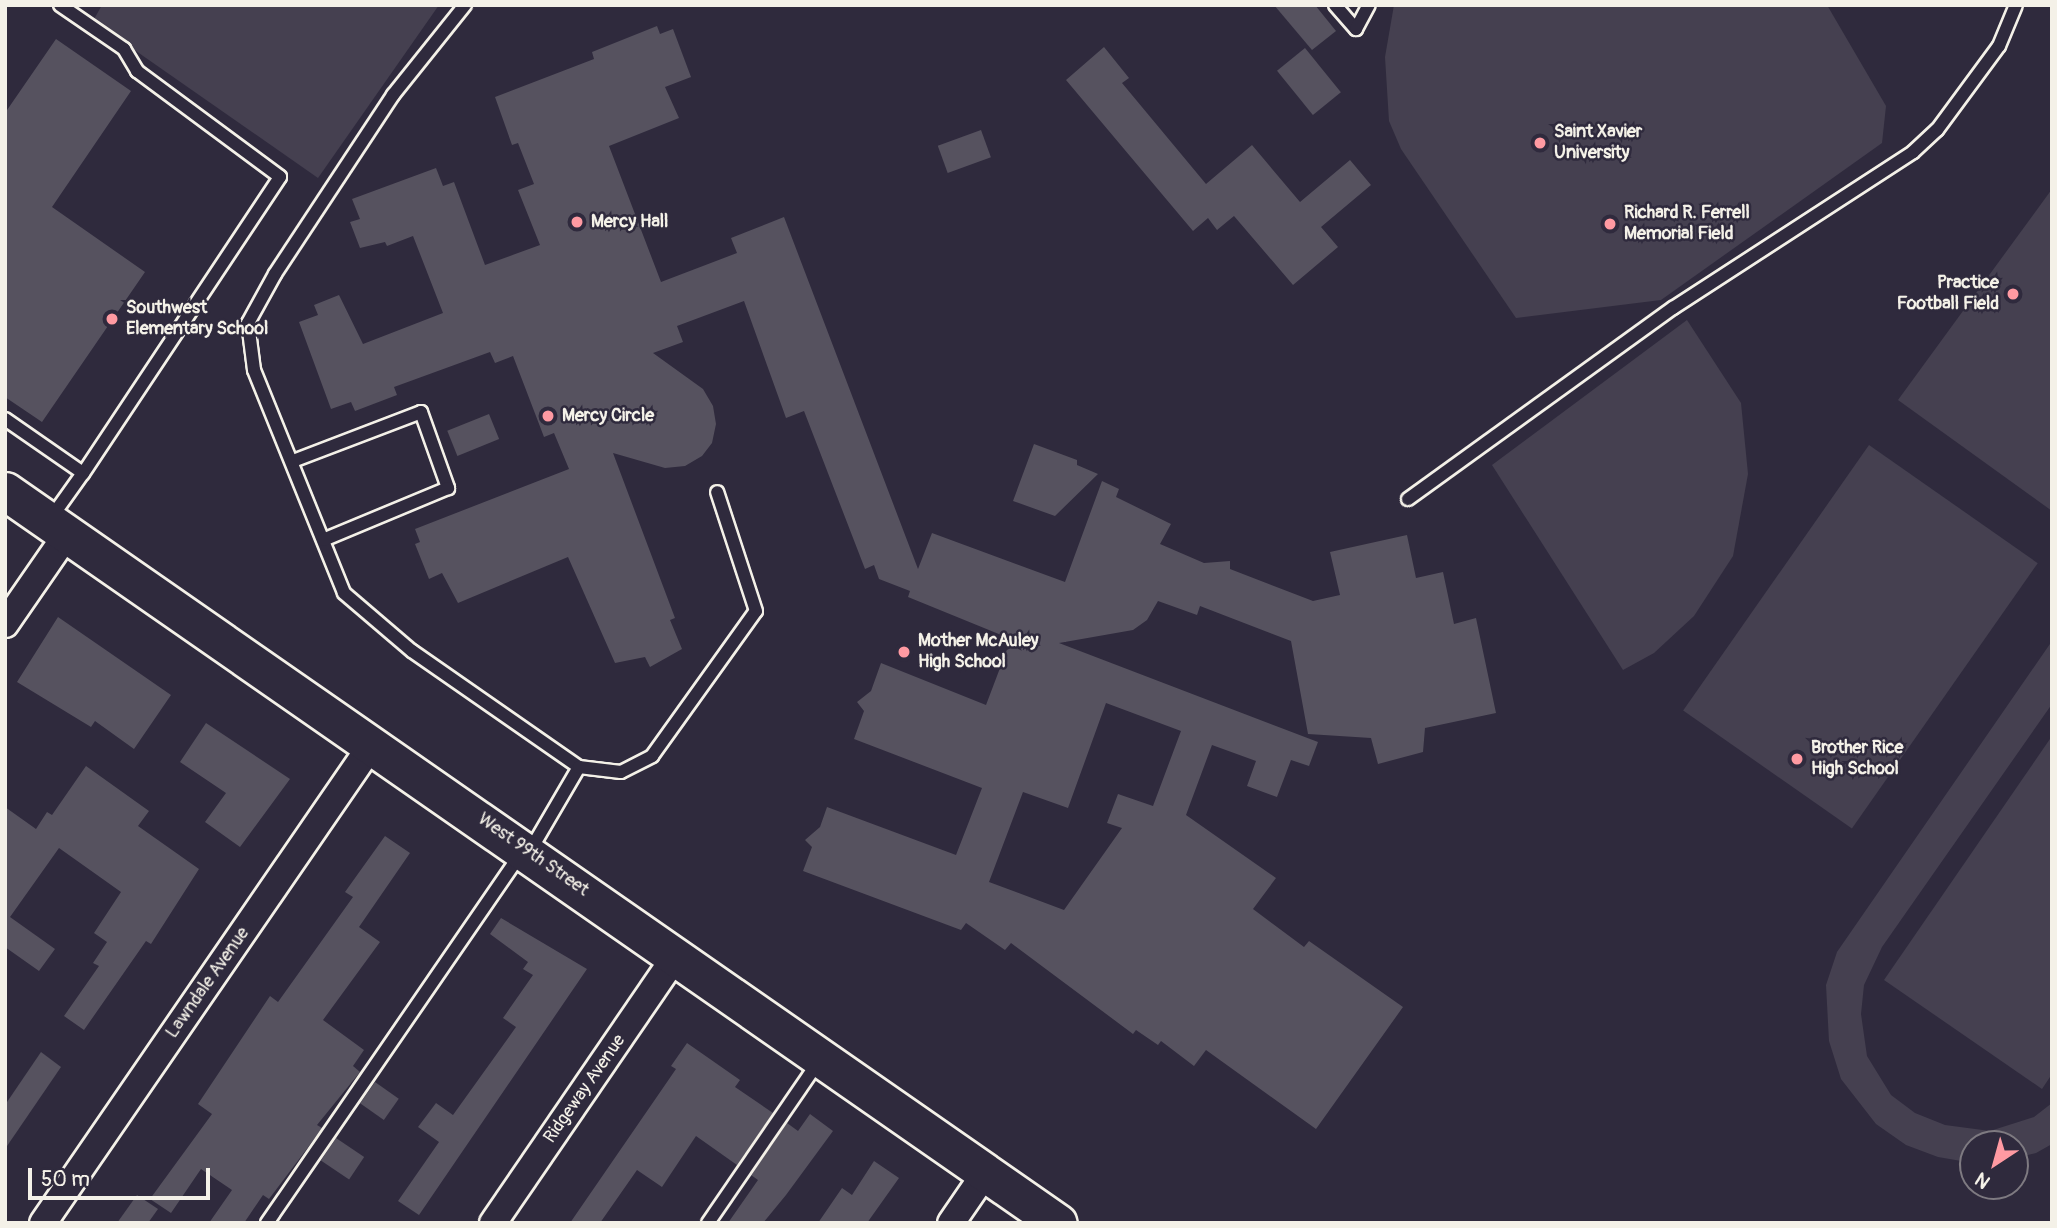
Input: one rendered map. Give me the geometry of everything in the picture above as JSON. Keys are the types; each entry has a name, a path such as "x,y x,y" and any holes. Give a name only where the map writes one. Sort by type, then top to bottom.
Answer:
{"street":[{"name":"West 99th Street","path":"5,491 373,743 1058,1223"},
{"path":"5,624 58,528"},
{"name":"Lawndale Avenue","path":"43,1223 373,743"},
{"name":"Ridgeway Avenue","path":"493,1223 676,956"},
{"path":"951,1223 985,1172"}],"lane":[{"path":"58,528 83,473 280,177 137,71 124,48 60,5"},
{"path":"465,5 393,95 281,263 248,323 254,370 293,461 344,593 422,659 579,767 621,772 652,756 756,611 717,492"},
{"path":"1335,5 1356,29 1369,5"},
{"path":"1408,499 1673,308 1913,152 1937,130 1998,46 2016,5"},
{"path":"293,461 421,412 449,488 323,540"},
{"path":"5,419 83,473"},
{"path":"267,1223 527,851 579,767"},
{"path":"708,1223 822,1057"}],"shaded area":[{"path":"102,5 439,5 318,178 93,21"},
{"name":"Richard R. Ferrell Memorial Field","path":"1394,5 1827,5 1886,106 1882,143 1661,300 1516,318 1401,149 1389,121 1385,57"},
{"name":"Practice Football Field","path":"2052,189 2052,511 1898,400"},
{"path":"1687,320 1741,403 1748,474 1733,556 1694,616 1654,653 1623,670 1492,465"},
{"path":"1869,445 2038,563 1852,829 1683,710"},
{"path":"2052,641 2052,704 1882,947 1864,985 1861,1014 1867,1056 1891,1095 1915,1113 1945,1125 1982,1130 1959,1130 1959,1161 1938,1157 1906,1145 1876,1124 1841,1079 1829,1041 1826,985 1837,952"},
{"path":"2052,736 2052,1074 2042,1089 1884,980"},
{"path":"2052,1103 2052,1144 2029,1155 2029,1130 1993,1130 2034,1117"}],"building":[{"path":"1274,5 1315,5 1336,31 1312,50"},
{"path":"657,26 660,34 673,29 691,77 665,87 679,118 609,146 661,282 737,253 731,238 784,217 918,569 932,533 1065,582 1102,481 1119,489 1116,497 1171,524 1160,544 1204,563 1230,561 1230,569 1313,601 1340,595 1330,552 1407,535 1416,578 1443,572 1454,624 1476,618 1496,713 1425,728 1423,752 1378,764 1371,738 1308,734 1291,641 1200,606 1197,615 1158,601 1147,620 1133,630 1059,643 1318,742 1309,766 1291,760 1277,797 1247,786 1256,761 1212,745 1186,815 1276,878 1253,909 1304,947 1309,941 1403,1007 1316,1129 1206,1050 1194,1066 1161,1041 1158,1045 1136,1030 1133,1034 1011,943 1005,950 966,923 961,930 803,871 812,847 805,840 820,827 827,807 956,855 982,788 854,739 864,711 857,702 871,691 881,663 986,705 1011,639 908,597 910,591 879,579 874,565 865,569 804,411 786,418 744,301 677,326 683,342 653,353 703,389 713,406 716,424 712,443 702,456 685,466 665,468 613,453 675,618 670,620 682,649 650,667 645,657 615,663 568,557 458,603 442,573 429,579 415,544 420,542 415,529 569,469 554,433 544,437 513,356 495,363 490,352 394,387 397,395 355,411 351,402 331,409 299,322 318,315 314,305 339,295 363,344 443,313 413,236 387,246 385,242 360,248 350,222 360,219 352,199 436,168 443,186 454,182 485,265 540,245 518,190 534,184 518,143 512,145 495,97 594,59 592,52","holes":["1106,703 1181,731 1153,806 1118,794 1107,823 1122,828 1064,910 989,882 1023,792 1068,808"]},
{"path":"56,39 131,91 52,207 145,272 42,422 5,397 5,113"},
{"path":"1104,47 1129,78 1122,83 1206,184 1252,145 1300,202 1350,160 1371,185 1321,227 1338,247 1293,285 1234,216 1217,230 1208,218 1193,231 1066,80"},
{"path":"1305,48 1341,92 1313,115 1277,71"},
{"path":"981,130 991,157 948,173 938,146"},
{"path":"489,414 499,439 457,456 447,431"},
{"path":"1034,444 1077,460 1077,465 1098,474 1055,516 1013,501"},
{"path":"58,617 171,695 134,749 95,721 91,727 17,682"},
{"path":"206,723 290,779 240,847 205,822 226,793 180,762"},
{"path":"86,766 149,811 138,826 199,869 151,944 146,941 84,1030 64,1016 99,966 93,963 107,942 94,933 121,892 59,848 10,917 55,949 39,971 5,947 5,807 36,829 47,812 52,815"},
{"path":"385,836 410,853 359,927 380,942 323,1020 364,1050 353,1066 360,1072 317,1125 322,1128 269,1199 263,1195 244,1223 209,1223 232,1190 201,1169 171,1213 150,1199 212,1114 198,1104 270,996 278,1002 353,897 345,892"},
{"path":"501,918 587,969 419,1215 398,1201 439,1142 418,1127 436,1103 453,1115 516,1027 503,1018 533,975 523,969 528,962 490,934"},
{"path":"687,1043 740,1080 735,1087 773,1113 737,1165 696,1136 662,1187 637,1170 600,1223 570,1223 676,1069 671,1066"},
{"path":"41,1052 61,1067 5,1149 5,1105"},
{"path":"375,1082 399,1099 384,1120 360,1103"},
{"path":"810,1114 833,1131 786,1195 763,1223 728,1223 758,1180 751,1175 787,1123 798,1131"},
{"path":"336,1138 364,1157 349,1179 321,1160"},
{"path":"874,1161 899,1178 867,1223 818,1223 842,1188 852,1195"},
{"path":"137,1195 158,1209 148,1223 117,1223"}],"place":[{"name":"Saint Xavier University","path":"1540,143"},
{"name":"Mercy Hall","path":"577,222"},
{"name":"Richard R. Ferrell Memorial Field","path":"1610,224"},
{"name":"Practice Football Field","path":"2013,294"},
{"name":"Southwest Elementary School","path":"112,319"},
{"name":"Mercy Circle","path":"548,416"},
{"name":"Mother McAuley High School","path":"904,652"},
{"name":"Brother Rice High School","path":"1797,759"}]}
